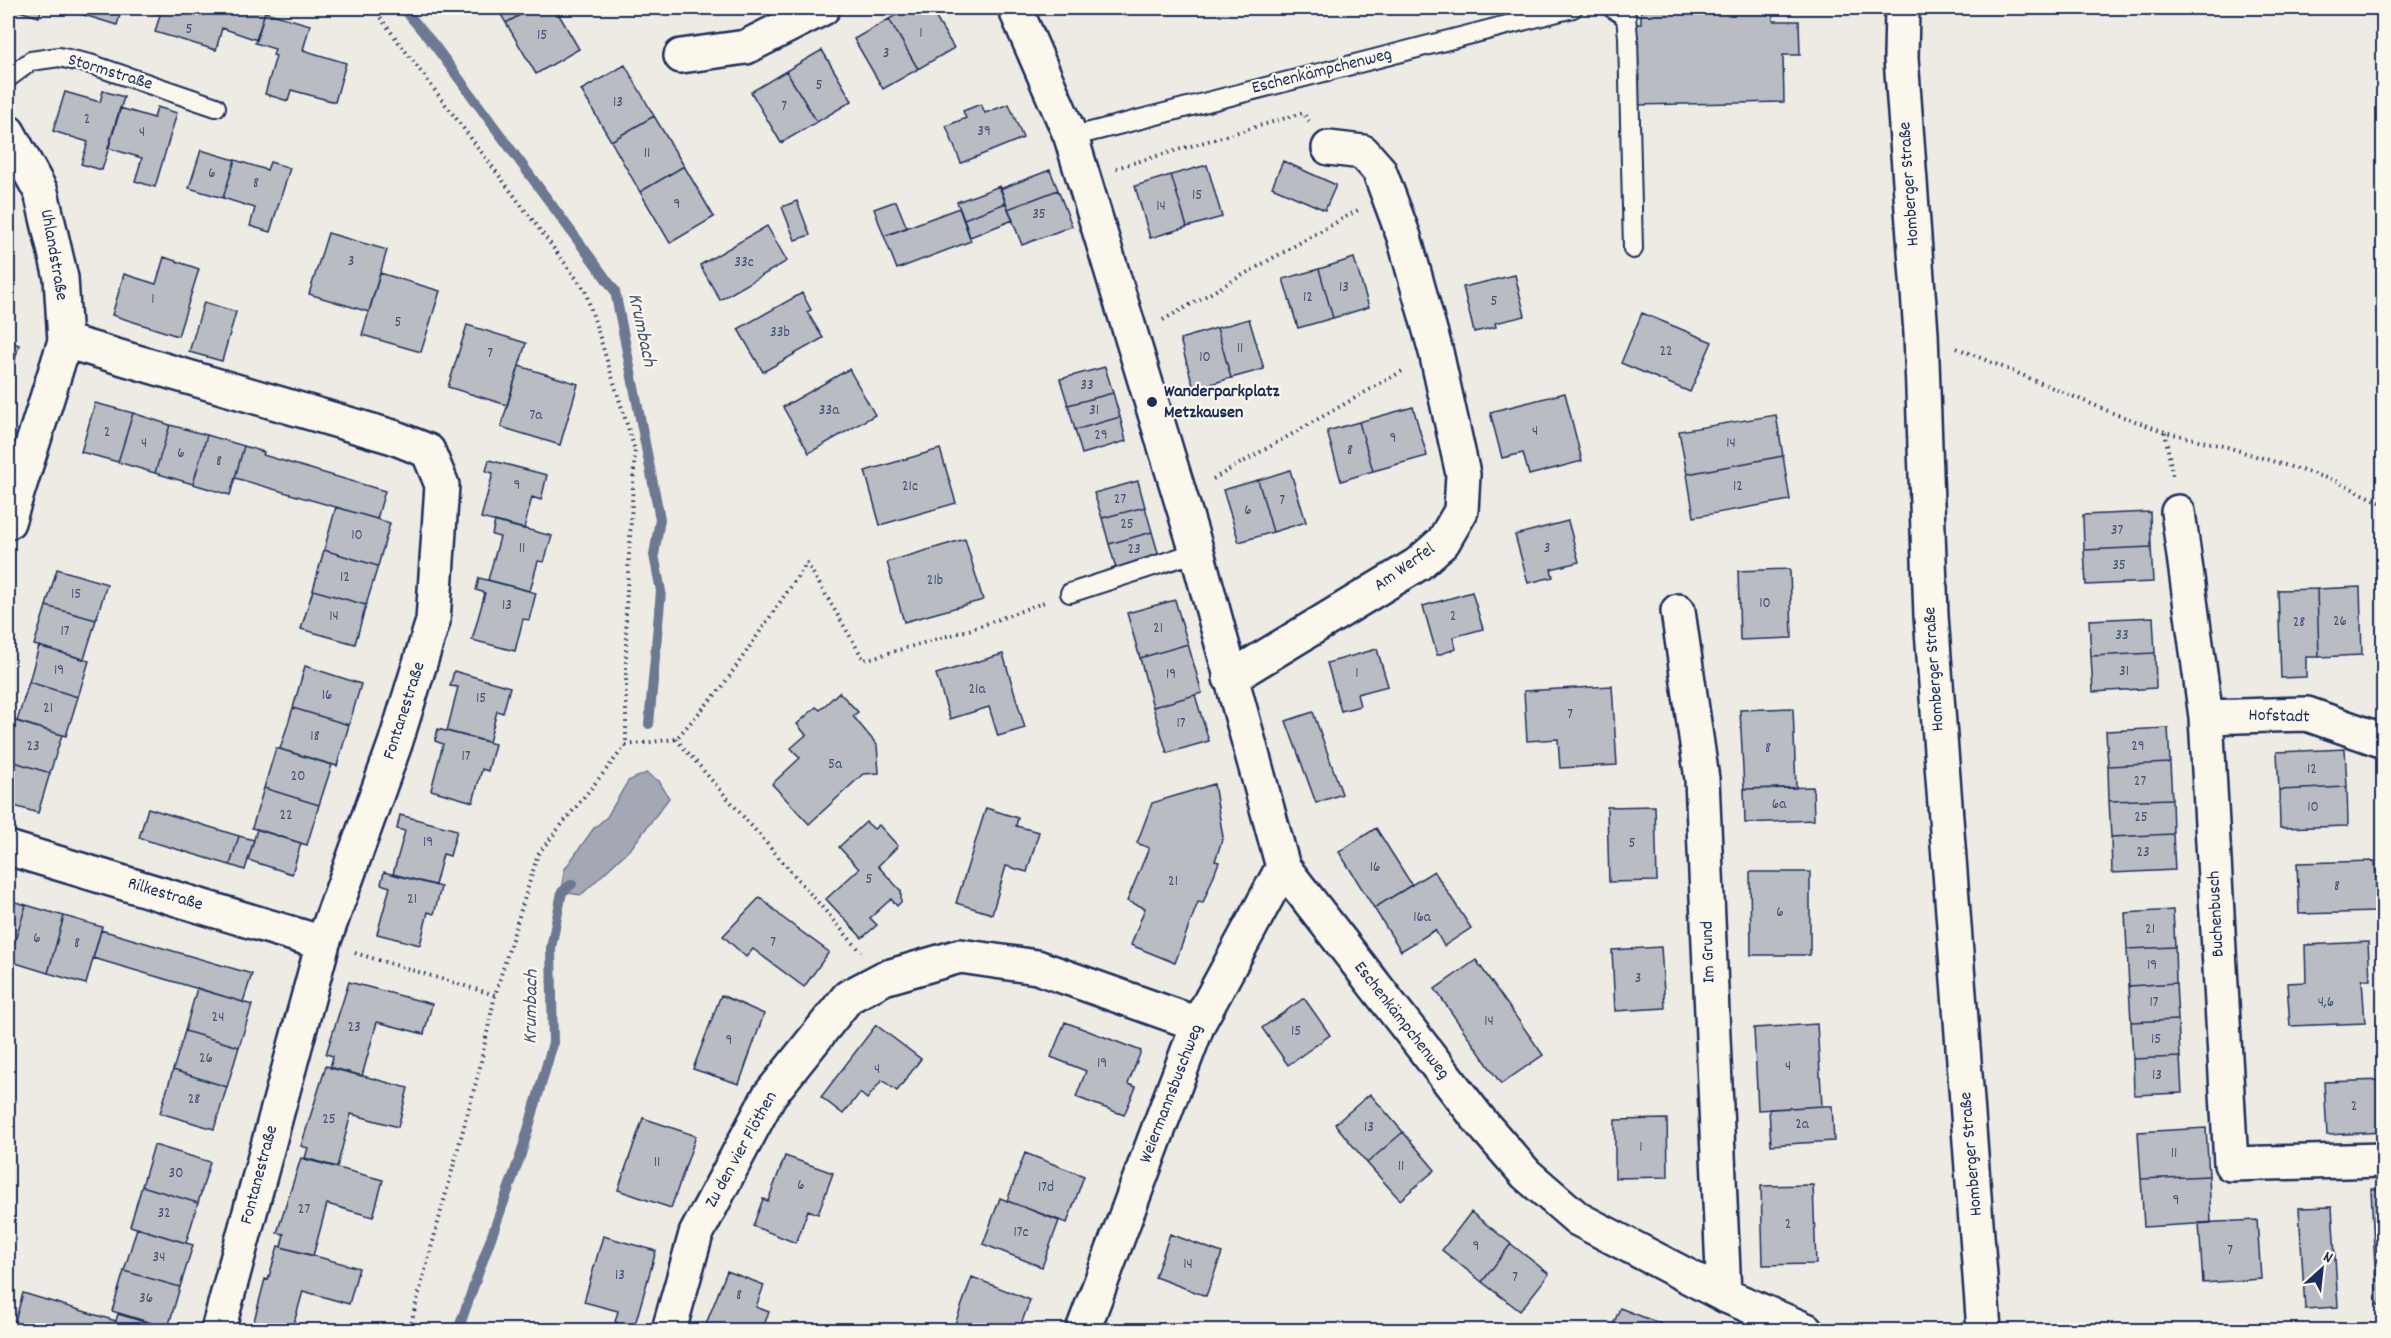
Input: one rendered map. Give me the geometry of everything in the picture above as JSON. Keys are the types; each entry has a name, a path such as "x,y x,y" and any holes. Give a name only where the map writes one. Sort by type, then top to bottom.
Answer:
{"street":[{"path":"681,56 746,48 823,8"},
{"name":"Eschenkämpchenweg","path":"1015,8 1071,137 1197,552 1283,867 1473,1113 1526,1174 1578,1219 1724,1295 1806,1330"},
{"name":"Homberger Straße","path":"1902,8 1901,58 1921,333 1931,616 1984,1330"},
{"name":"Uhlandstraße","path":"8,132 41,192 61,278 65,341 8,522"},
{"name":"Am Werfel","path":"1230,678 1418,564 1443,542 1461,511 1463,474 1436,352 1404,237 1379,170 1363,152 1329,148"},
{"name":"Fontanestraße","path":"65,341 393,436 428,451 442,485 433,621 395,744 323,943 218,1330"},
{"name":"Buchenbusch","path":"2178,512 2206,717 2231,1164 2384,1160"},
{"name":"Im Grund","path":"1678,612 1702,779 1724,1295"},
{"name":"Hofstadt","path":"2206,717 2307,714 2384,741"},
{"name":"Rilkestraße","path":"8,848 323,943"},
{"name":"Weiermannsbuschweg","path":"1083,1330 1198,1024 1283,867"},
{"name":"Zu den vier Flöthen","path":"669,1330 696,1234 769,1096 848,997 884,978 960,956 1037,967 1198,1024"}],"lane":[{"name":"Eschenkämpchenweg","path":"1071,137 1573,8"},
{"path":"1612,8 1626,17 1628,38 1633,249"},
{"name":"Stormstraße","path":"8,78 31,61 59,57 90,64 216,107"},
{"path":"1070,593 1197,552"}],"path":[{"path":"373,8 585,290 635,450 626,607 626,745 538,854 495,995 479,1071 409,1330"},
{"path":"1083,178 1303,113 1329,148"},
{"path":"1133,336 1388,194"},
{"path":"1921,333 2165,432 2227,447 2336,481 2384,504"},
{"path":"1180,498 1436,352"},
{"path":"2165,432 2178,512"},
{"path":"626,745 676,739 722,687 807,563 864,660 972,630 1070,593"},
{"path":"676,739 884,978"},
{"path":"366,957 495,995"}],"shaded area":[{"path":"646,773 659,781 669,798 632,847 581,895 562,892 564,870 594,828 607,817 628,781"}],"building":[{"path":"8,8 42,8 39,17"},
{"path":"61,8 122,8 117,25"},
{"path":"137,8 162,8 160,14"},
{"path":"162,8 193,10 194,8 266,8 257,40 222,28 216,50 155,32"},
{"path":"497,8 532,8 506,23"},
{"path":"532,8 555,8 579,49 536,74 506,23"},
{"path":"909,8 930,8 954,48 918,69 889,19"},
{"path":"1641,8 1773,8 1773,21 1799,21 1800,55 1783,55 1784,102 1634,105 1632,24 1641,24"},
{"path":"265,12 310,25 303,50 346,63 335,102 291,90 288,101 265,94 276,56 273,55 275,49 255,43"},
{"path":"889,19 918,69 883,89 854,39"},
{"path":"822,50 852,101 817,122 786,71"},
{"path":"625,65 654,116 611,141 581,90"},
{"path":"786,71 817,122 781,143 751,92"},
{"path":"103,91 124,97 102,170 81,164 88,142 53,131 65,92 100,102"},
{"path":"981,104 985,113 1009,104 1023,138 961,163 946,126 966,118 963,111"},
{"path":"157,107 177,113 155,187 135,181 142,158 108,148 120,108 154,118"},
{"path":"654,116 684,166 640,192 611,141"},
{"path":"201,150 235,160 223,198 189,188"},
{"path":"235,160 267,170 270,162 290,168 270,232 250,226 255,208 223,198"},
{"path":"1283,161 1336,185 1325,210 1272,187"},
{"path":"1207,165 1222,217 1187,227 1171,175"},
{"path":"684,166 714,217 670,243 640,192"},
{"path":"1050,170 1058,190 1008,209 1000,189"},
{"path":"1171,175 1187,227 1150,238 1135,186"},
{"path":"1000,186 1006,203 964,219 957,202"},
{"path":"1058,190 1072,226 1022,245 1008,209"},
{"path":"797,201 810,235 795,240 782,207"},
{"path":"896,201 907,228 884,236 874,209"},
{"path":"1006,203 1013,220 970,237 964,219"},
{"path":"959,208 971,241 897,269 884,236"},
{"path":"767,226 787,261 720,300 700,265"},
{"path":"328,233 387,250 369,312 309,294"},
{"path":"164,257 199,269 178,336 112,315 124,274 156,284"},
{"path":"1354,258 1369,307 1333,318 1319,269"},
{"path":"1319,269 1333,318 1298,328 1283,279"},
{"path":"380,273 440,291 421,352 362,335"},
{"path":"1515,275 1525,316 1495,323 1496,327 1474,332 1463,287"},
{"path":"802,293 811,310 807,312 823,338 763,372 738,329"},
{"path":"204,302 236,312 222,361 189,352"},
{"path":"1642,313 1712,342 1690,392 1621,363"},
{"path":"1249,319 1264,369 1231,378 1217,328"},
{"path":"467,325 526,343 507,405 448,387"},
{"path":"1217,328 1231,378 1194,389 1180,339"},
{"path":"8,341 19,345 8,385"},
{"path":"519,366 578,384 560,445 501,427"},
{"path":"1105,367 1113,393 1068,405 1060,379"},
{"path":"849,369 875,415 809,453 783,407"},
{"path":"1113,393 1120,417 1075,430 1068,405"},
{"path":"1565,393 1582,461 1529,475 1523,453 1502,458 1490,412"},
{"path":"95,403 133,413 118,462 81,452"},
{"path":"1413,407 1427,456 1373,471 1359,422"},
{"path":"133,413 170,425 155,473 118,462"},
{"path":"1776,415 1783,456 1687,474 1679,431"},
{"path":"1120,417 1126,441 1082,454 1075,430"},
{"path":"1359,422 1373,471 1341,481 1327,431"},
{"path":"170,425 207,435 193,484 155,473"},
{"path":"207,435 244,446 230,495 193,484"},
{"path":"244,446 264,452 263,455 385,491 377,519 235,478"},
{"path":"940,449 956,503 880,525 865,471"},
{"path":"1783,456 1790,500 1694,517 1687,474"},
{"path":"489,460 547,475 541,500 532,497 524,529 481,518 493,473 486,471"},
{"path":"1290,470 1306,522 1273,532 1258,480"},
{"path":"1258,480 1273,532 1239,542 1223,490"},
{"path":"1138,481 1145,507 1102,518 1094,493"},
{"path":"336,507 390,523 378,566 324,550"},
{"path":"1145,507 1152,532 1109,544 1102,518"},
{"path":"2150,512 2151,547 2084,550 2083,515"},
{"path":"495,521 552,536 544,562 538,561 530,591 488,580 500,537 492,535"},
{"path":"1568,521 1579,562 1551,569 1553,577 1528,583 1515,535"},
{"path":"1152,532 1159,556 1116,568 1109,544"},
{"path":"965,539 983,600 904,622 887,562"},
{"path":"2151,547 2153,582 2086,585 2084,550"},
{"path":"324,550 378,566 366,605 313,590"},
{"path":"57,569 107,584 96,620 46,606"},
{"path":"1790,569 1792,638 1740,640 1738,571"},
{"path":"479,578 536,593 529,620 523,619 515,651 472,640 485,593 476,590"},
{"path":"2360,587 2362,655 2319,657 2317,589"},
{"path":"2317,589 2319,657 2306,657 2306,677 2281,678 2278,590"},
{"path":"313,590 366,605 355,644 301,629"},
{"path":"1472,592 1483,629 1453,637 1456,649 1437,655 1423,606"},
{"path":"1175,600 1188,644 1140,658 1127,613"},
{"path":"46,606 96,620 84,659 34,645"},
{"path":"2153,617 2155,653 2091,656 2089,620"},
{"path":"1188,644 1202,693 1153,707 1140,658"},
{"path":"39,646 89,661 78,697 29,682"},
{"path":"1377,649 1388,686 1357,694 1360,706 1341,711 1327,663"},
{"path":"2155,653 2156,688 2093,692 2091,656"},
{"path":"1003,654 1025,728 998,736 989,707 950,719 936,674"},
{"path":"305,666 361,684 349,725 293,708"},
{"path":"454,671 510,687 503,713 497,711 489,742 447,731 458,687 450,686"},
{"path":"29,682 78,697 66,736 17,721"},
{"path":"1612,686 1617,765 1560,768 1558,739 1527,741 1524,691"},
{"path":"839,692 858,712 853,716 877,745 879,773 863,774 809,824 772,784 800,758 791,748 806,735 797,724 816,707 820,710"},
{"path":"1195,695 1209,741 1167,753 1153,707"},
{"path":"293,708 349,725 337,766 280,749"},
{"path":"1793,708 1796,788 1744,789 1740,710"},
{"path":"1313,712 1342,794 1316,803 1286,721"},
{"path":"12,720 62,735 50,773 8,760 8,735"},
{"path":"2168,728 2170,763 2108,766 2106,731"},
{"path":"438,729 495,744 488,771 482,769 473,802 431,790 443,744 435,741"},
{"path":"276,748 332,765 319,805 264,788"},
{"path":"2345,749 2347,787 2279,790 2277,752"},
{"path":"8,760 50,773 38,813 8,804"},
{"path":"2170,763 2172,799 2109,801 2108,766"},
{"path":"1214,784 1223,837 1215,861 1219,862 1203,903 1198,902 1175,963 1131,945 1145,908 1127,901 1149,848 1137,843 1152,803"},
{"path":"1813,787 1814,820 1745,823 1744,789"},
{"path":"2347,787 2348,826 2280,828 2279,790"},
{"path":"264,788 319,805 307,845 252,828"},
{"path":"2172,799 2173,834 2111,837 2109,801"},
{"path":"1655,806 1657,881 1609,882 1607,807"},
{"path":"148,808 239,836 230,865 139,838"},
{"path":"986,808 1018,818 1016,826 1039,832 1027,872 1006,866 992,914 956,903"},
{"path":"400,815 457,830 450,856 443,854 435,885 393,874 405,831 397,829"},
{"path":"866,822 874,829 879,825 898,846 878,866 901,891 901,902 897,906 891,899 870,918 877,925 862,938 826,899 859,869 839,847"},
{"path":"1376,828 1412,885 1374,908 1339,852"},
{"path":"257,829 301,843 292,874 248,860"},
{"path":"2173,834 2175,870 2112,873 2111,837"},
{"path":"239,836 254,840 245,870 230,865"},
{"path":"2375,861 2377,912 2299,914 2297,863"},
{"path":"1434,871 1471,928 1444,946 1435,930 1401,951 1374,908"},
{"path":"384,872 441,887 434,914 428,912 420,945 377,934 390,887 381,884"},
{"path":"1750,872 1810,872 1810,955 1751,955"},
{"path":"760,897 783,918 829,952 804,987 753,949 746,957 723,936"},
{"path":"8,900 26,905 9,961 8,961"},
{"path":"26,905 64,916 48,973 9,961"},
{"path":"2173,910 2175,947 2127,949 2125,913"},
{"path":"64,916 102,927 86,984 48,973"},
{"path":"101,930 252,974 243,1002 93,958"},
{"path":"2368,942 2370,980 2362,980 2365,1023 2290,1026 2287,983 2306,982 2305,945"},
{"path":"1661,947 1665,1008 1615,1011 1612,950"},
{"path":"2175,947 2176,983 2129,986 2127,949"},
{"path":"1476,960 1543,1055 1501,1084 1435,989"},
{"path":"349,982 432,1004 424,1034 377,1022 362,1076 330,1068 333,1056 326,1054"},
{"path":"2176,983 2178,1020 2131,1022 2129,986"},
{"path":"197,988 252,1005 239,1047 185,1031"},
{"path":"721,995 764,1014 739,1084 693,1069"},
{"path":"1304,998 1330,1035 1288,1065 1262,1028"},
{"path":"2178,1020 2180,1057 2133,1059 2131,1022"},
{"path":"1065,1022 1141,1051 1128,1084 1136,1087 1124,1115 1076,1097 1086,1071 1051,1057"},
{"path":"1817,1024 1822,1106 1758,1110 1754,1028"},
{"path":"876,1025 921,1059 897,1091 882,1080 867,1099 860,1093 843,1114 821,1097"},
{"path":"185,1031 239,1047 227,1087 173,1070"},
{"path":"2180,1057 2182,1093 2134,1095 2133,1059"},
{"path":"326,1066 408,1088 398,1127 351,1114 337,1167 305,1158 308,1148 301,1146"},
{"path":"173,1070 227,1087 214,1129 160,1113"},
{"path":"2384,1080 2384,1132 2327,1135 2324,1082"},
{"path":"1370,1094 1403,1132 1367,1163 1335,1124"},
{"path":"1832,1106 1834,1141 1771,1145 1769,1109"},
{"path":"643,1118 696,1136 671,1208 618,1190"},
{"path":"1667,1119 1668,1177 1615,1178 1615,1120"},
{"path":"2206,1128 2209,1176 2141,1179 2138,1132"},
{"path":"1403,1132 1435,1170 1400,1200 1367,1163"},
{"path":"154,1145 210,1162 198,1203 142,1186"},
{"path":"1025,1153 1084,1176 1067,1223 1007,1201"},
{"path":"785,1156 833,1173 818,1214 808,1210 796,1243 753,1226 763,1199 768,1201"},
{"path":"301,1158 383,1180 373,1217 327,1204 313,1256 281,1247 284,1234 277,1233"},
{"path":"2209,1176 2211,1223 2144,1227 2141,1179"},
{"path":"1813,1185 1816,1264 1763,1265 1761,1186"},
{"path":"142,1186 198,1203 186,1243 130,1226"},
{"path":"2371,1189 2384,1189 2384,1305 2377,1305"},
{"path":"1000,1198 1059,1221 1042,1267 983,1244"},
{"path":"2332,1207 2338,1307 2305,1309 2299,1208"},
{"path":"1471,1212 1511,1244 1482,1282 1442,1250"},
{"path":"2257,1220 2261,1279 2203,1283 2199,1223"},
{"path":"137,1228 193,1245 180,1287 124,1271"},
{"path":"1170,1234 1222,1253 1206,1296 1155,1277"},
{"path":"603,1236 656,1251 634,1328 615,1322 618,1311 584,1302"},
{"path":"1511,1244 1549,1274 1520,1311 1482,1282"},
{"path":"278,1246 359,1268 349,1304 303,1291 292,1330 258,1330 261,1323 254,1321 265,1279 268,1280"},
{"path":"124,1271 180,1287 168,1328 112,1311"},
{"path":"727,1271 764,1285 756,1307 769,1312 764,1325 771,1330 704,1329"},
{"path":"972,1277 1030,1300 1019,1330 972,1330 955,1324"},
{"path":"23,1293 116,1321 113,1330 33,1330 14,1325"},
{"path":"1620,1308 1666,1326 1664,1330 1611,1330"},
{"path":"118,1314 161,1327 160,1330 113,1330"}],"waterway":[{"name":"Krumbach","path":"403,8 435,46 615,291 660,519 654,555 661,591 649,724"},
{"name":"Krumbach","path":"458,1330 521,1154 553,1043 551,948 562,892 572,884"}],"place":[{"name":"Wanderparkplatz Metzkausen","path":"1152,402"}]}
